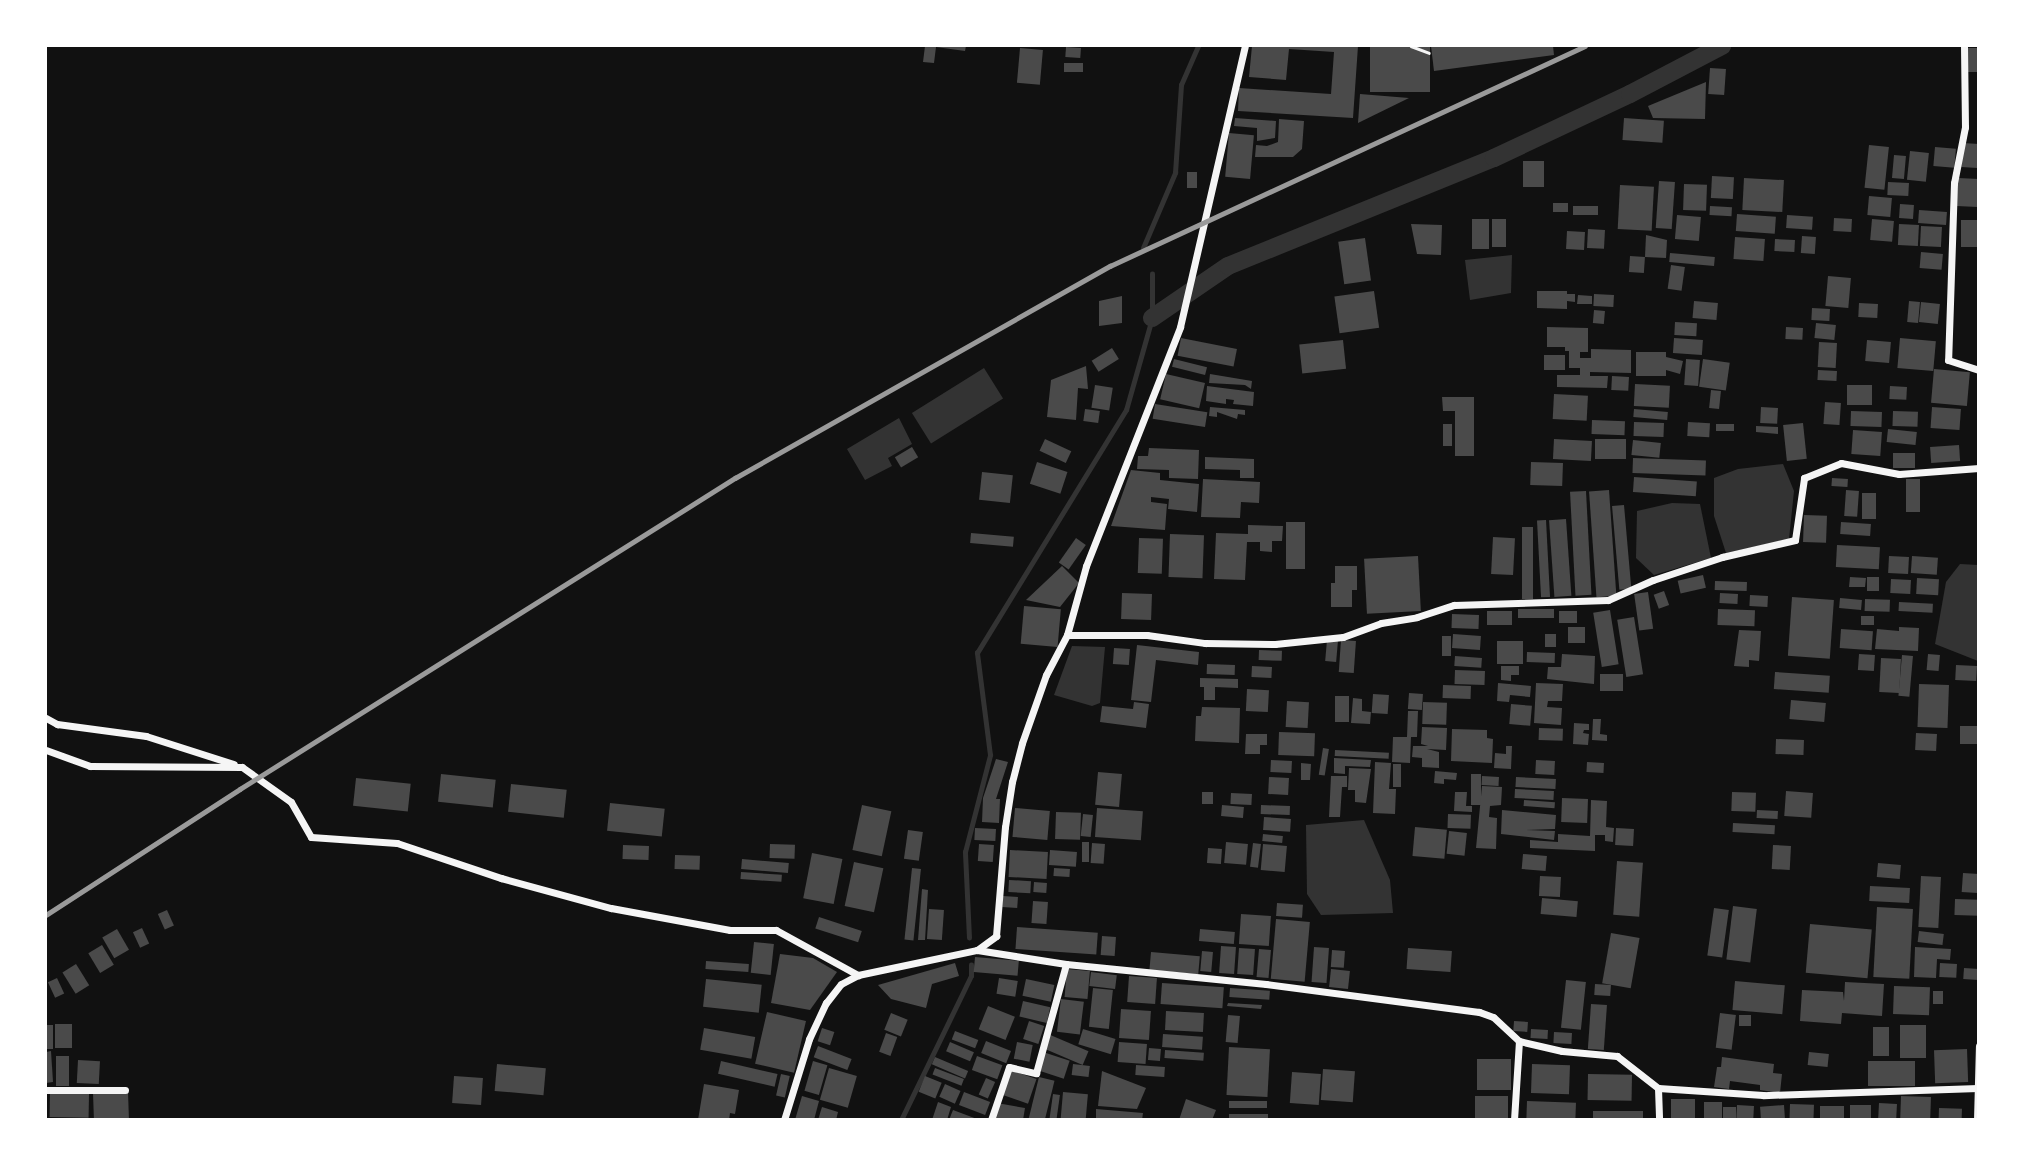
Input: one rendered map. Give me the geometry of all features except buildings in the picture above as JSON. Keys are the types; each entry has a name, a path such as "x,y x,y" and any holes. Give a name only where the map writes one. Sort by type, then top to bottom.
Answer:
{"street":[{"path":"977,950 996,936 1005,827 1021,743 1046,675 1067,635 1086,566 1180,327 1245,46"},
{"path":"1964,46 1965,127 1954,183 1948,360 1979,370"},
{"path":"1067,635 1147,635 1205,643 1275,644 1343,637 1381,623 1417,617 1454,606 1608,600 1653,580 1722,557 1795,540 1804,478 1841,463 1899,474 1979,468"},
{"path":"46,718 57,724 146,736 242,767 291,802 311,837 397,844 501,878 611,908 730,930 776,930 858,975"},
{"path":"46,750 90,766 242,767"},
{"path":"784,1119 809,1039 826,1003 841,985 858,975 977,950 1066,964 1266,984 1479,1012 1493,1017 1519,1041 1562,1051 1617,1056 1658,1088 1763,1095 1978,1088"},
{"path":"991,1119 1009,1067 1036,1073 1066,964"},
{"path":"1514,1119 1519,1041"},
{"path":"1977,1119 1978,1046"},
{"path":"1658,1088 1659,1119"},
{"path":"46,1090 125,1090"}],"path":[{"path":"1411,46 1429,53"}],"shaded area":[{"path":"1512,255 1511,293 1470,300 1465,260"},
{"path":"984,368 1003,399 931,444 912,413"},
{"path":"899,418 912,444 888,458 892,466 865,480 847,449"},
{"path":"1783,464 1794,491 1789,539 1726,553 1714,516 1714,478 1738,469"},
{"path":"1672,503 1700,504 1711,558 1654,575 1636,558 1637,511"},
{"path":"1960,564 1978,565 1978,661 1935,644 1946,582"},
{"path":"1072,646 1105,647 1100,703 1092,706 1054,695"},
{"path":"1364,820 1390,880 1393,913 1321,915 1307,894 1306,825"}],"waterway":[{"path":"1143,248 1175,173 1181,85 1198,46"},
{"path":"1152,318 1228,266 1494,158 1630,94 1722,46"},
{"path":"969,938 965,852 990,755 977,653 1126,410 1152,318 1152,274"},
{"path":"901,1120 971,976 971,965"}],"railway":[{"path":"46,915 240,789 735,478 1110,266 1585,46"}]}
